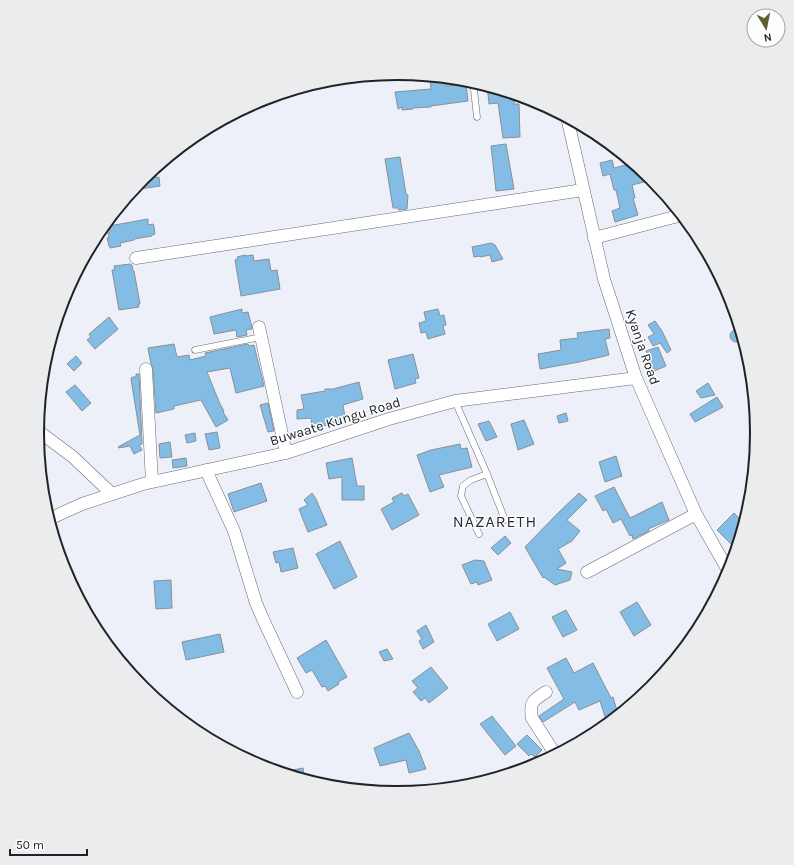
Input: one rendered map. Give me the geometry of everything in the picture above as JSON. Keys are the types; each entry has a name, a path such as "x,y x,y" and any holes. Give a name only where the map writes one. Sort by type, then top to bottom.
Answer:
{"street":[{"name":"Kyanja Road","path":"569,124 604,279 636,378 696,514 724,564"},
{"path":"136,258 583,190"},
{"path":"594,238 676,217"},
{"path":"260,332 286,453"},
{"path":"146,369 152,482"},
{"name":"Buwaate Kungu Road","path":"54,517 82,504 152,482 286,453 389,419 455,401 636,378"},
{"path":"44,435 73,457 112,494"},
{"path":"206,470 234,532 256,603 298,692"},
{"path":"587,572 696,514"},
{"path":"546,692 533,701 531,712 532,718 552,749"}],"lane":[{"path":"474,88 477,117"},
{"path":"195,350 260,332"},
{"path":"455,401 487,474 505,520"},
{"path":"479,534 461,496 463,486 471,480 487,474"}],"building":[{"path":"430,81 447,83 447,86 466,86 468,101 431,107 402,110 402,107 398,109 395,92 431,89"},
{"path":"487,92 510,98 514,99 514,104 519,104 520,137 503,138 498,103 489,104"},
{"path":"506,144 514,189 496,191 491,146"},
{"path":"400,157 406,194 408,195 407,209 399,210 398,208 393,208 385,159"},
{"path":"612,160 614,168 627,165 646,182 632,185 635,198 633,198 638,215 615,222 612,211 620,208 616,190 614,190 610,174 603,176 600,163"},
{"path":"156,175 156,178 159,177 160,186 142,189"},
{"path":"148,219 148,225 153,224 155,234 120,243 121,246 110,248 107,238 109,238 108,233 110,232 109,228 111,226"},
{"path":"491,243 495,245 503,259 492,262 490,255 474,257 472,247"},
{"path":"253,255 254,261 269,259 271,271 277,270 280,289 241,296 235,260 238,259 237,257"},
{"path":"132,265 134,271 140,304 138,304 139,307 119,310 112,270 115,270 114,266"},
{"path":"242,309 242,313 248,312 252,327 252,329 246,330 247,335 237,337 236,330 214,334 210,317"},
{"path":"438,309 440,316 444,315 446,325 443,326 445,334 428,339 426,332 421,333 419,323 426,321 424,312"},
{"path":"109,317 118,329 95,349 87,340 91,337 89,334"},
{"path":"655,321 662,331 671,350 667,353 660,343 653,346 648,337 654,334 648,325"},
{"path":"609,329 610,338 605,339 609,355 540,369 538,354 561,350 560,340 578,338 577,333"},
{"path":"734,331 738,341 736,342 732,340 730,336"},
{"path":"174,344 177,357 189,355 190,360 206,356 205,353 248,344 249,346 254,345 264,386 236,393 230,368 207,372 224,411 223,412 228,420 216,427 201,400 174,406 174,409 156,413 153,369 148,348"},
{"path":"658,347 666,366 654,371 646,351"},
{"path":"413,354 419,378 415,379 416,383 395,389 388,360"},
{"path":"76,356 82,363 74,371 67,364"},
{"path":"136,374 139,374 142,444 139,445 142,450 134,454 130,446 118,447 140,435 131,379 132,377 136,377"},
{"path":"359,382 363,399 343,405 346,423 312,427 311,418 297,419 297,410 304,409 301,395 325,391 325,389 333,389"},
{"path":"708,383 715,395 701,398 696,391"},
{"path":"75,385 91,403 82,411 66,392"},
{"path":"717,397 723,407 695,422 690,414"},
{"path":"268,403 274,431 268,432 260,405"},
{"path":"566,413 568,421 559,423 557,416"},
{"path":"524,420 534,444 518,450 511,424"},
{"path":"489,421 497,437 486,441 478,424"},
{"path":"217,432 220,448 209,450 205,434"},
{"path":"195,433 196,441 187,443 185,435"},
{"path":"170,442 172,457 160,458 159,444"},
{"path":"460,444 461,449 467,448 472,467 439,475 444,487 430,492 417,455 431,450"},
{"path":"616,456 622,476 605,482 599,462"},
{"path":"186,458 187,466 173,468 172,460"},
{"path":"352,458 357,486 364,486 364,500 342,500 342,477 329,479 326,463"},
{"path":"261,483 267,501 234,512 228,494"},
{"path":"614,487 630,518 662,502 669,520 648,529 649,531 633,539 632,535 630,536 621,519 613,523 606,509 603,511 595,496"},
{"path":"312,493 327,525 308,532 299,509 308,505 304,500"},
{"path":"402,493 404,496 408,494 419,515 392,530 381,509 394,502 392,498"},
{"path":"579,493 587,500 567,520 580,531 572,541 558,549 566,563 557,569 572,572 570,580 555,585 544,577 543,578 525,547"},
{"path":"734,513 739,518 731,544 717,530"},
{"path":"505,536 511,543 498,555 491,548"},
{"path":"340,541 357,577 334,589 316,554"},
{"path":"293,548 298,568 281,572 279,562 276,563 273,552"},
{"path":"475,560 484,561 492,580 478,585 477,582 471,584 462,565"},
{"path":"171,580 172,608 156,609 154,581"},
{"path":"637,602 651,625 634,636 620,612"},
{"path":"566,610 577,630 563,637 552,617"},
{"path":"510,612 519,629 497,641 488,624"},
{"path":"426,625 434,642 423,649 419,641 422,639 417,631"},
{"path":"220,634 224,652 186,660 182,642"},
{"path":"326,640 347,677 338,682 339,684 328,691 325,686 322,687 312,670 306,673 297,658"},
{"path":"387,649 393,659 384,661 379,652"},
{"path":"566,658 574,673 593,663 611,698 613,697 617,709 605,718 600,701 579,710 575,702 543,722 539,716 564,699 547,668"},
{"path":"431,667 448,688 429,703 425,698 421,701 413,692 418,688 412,681"},
{"path":"492,716 516,746 505,755 480,724"},
{"path":"409,733 419,751 426,769 409,773 406,760 380,766 374,748"},
{"path":"527,735 542,750 535,757 531,754 529,756 517,744"},
{"path":"303,768 304,772 294,770"}],"district":[{"name":"NAZARETH","path":"495,521"}]}
